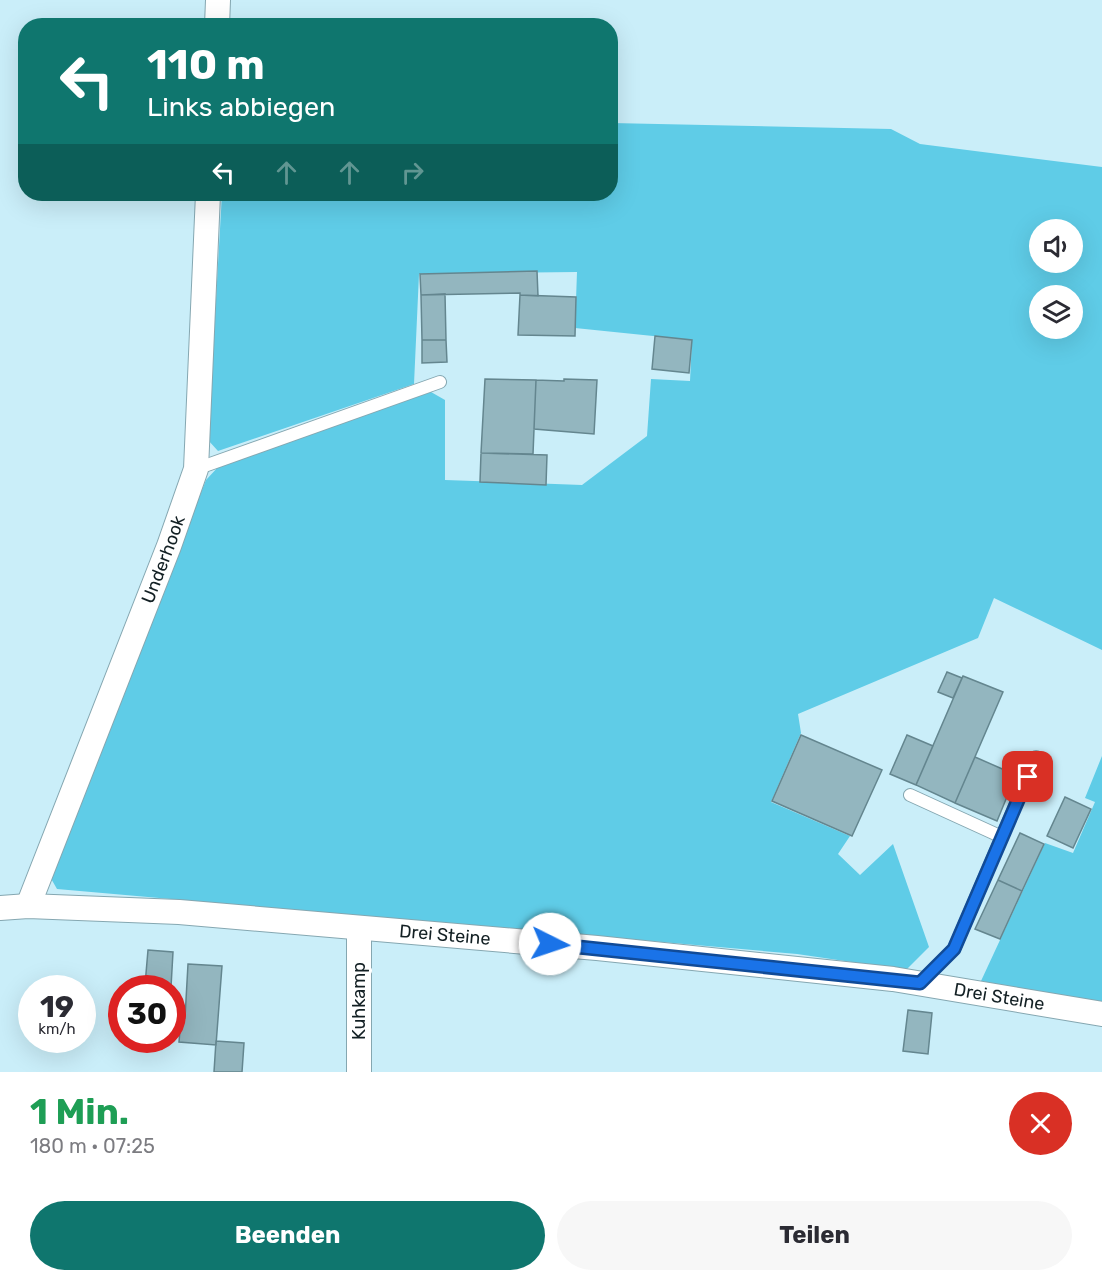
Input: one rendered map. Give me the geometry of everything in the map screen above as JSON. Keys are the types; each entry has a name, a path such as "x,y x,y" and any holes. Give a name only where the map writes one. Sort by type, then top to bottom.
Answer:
{"street":[{"path":"217,18 218,0"},
{"name":"Underhook","path":"28,906 169,546 196,469 208,201"},
{"name":"Drei Steine","path":"0,908 28,906 179,912 359,930 597,948 920,983 1102,1014"},
{"name":"Kuhkamp","path":"359,930 359,1072"}],"lane":[{"path":"196,469 440,382"},
{"path":"920,983 954,949 1036,757"},
{"path":"910,795 1002,837"}],"shaded area":[{"path":"618,123 891,129 920,144 1102,167 1102,650 994,598 978,638 798,714 801,733 771,802 850,836 838,854 860,875 893,844 929,947 906,970 797,954 57,889 49,875 206,480 219,466 431,392 445,400 445,480 582,485 647,436 651,379 690,381 692,340 575,328 577,272 419,274 414,384 218,451 208,440 222,201 618,201"},
{"path":"1102,756 1102,1004 981,981 1045,843 1073,853 1095,802 1085,798"}],"building":[{"path":"537,271 538,296 520,295 520,293 421,295 420,274"},
{"path":"445,294 446,340 422,340 421,295"},
{"path":"520,295 576,297 575,336 518,335"},
{"path":"655,336 692,340 689,373 652,369"},
{"path":"422,340 446,340 447,362 422,363"},
{"path":"485,379 536,380 533,454 481,453"},
{"path":"564,379 597,380 594,434 534,429 536,380 564,381"},
{"path":"481,453 547,455 546,485 480,482"},
{"path":"947,672 962,678 953,698 938,692"},
{"path":"963,676 1003,692 955,803 916,785"},
{"path":"801,735 882,770 852,836 772,801"},
{"path":"907,735 933,746 916,785 890,774"},
{"path":"975,757 1016,775 997,821 955,803"},
{"path":"1065,797 1091,809 1073,848 1047,836"},
{"path":"1020,833 1044,844 1022,891 998,880"},
{"path":"998,880 1022,891 1000,939 975,929"},
{"path":"148,950 173,952 172,975 146,975"},
{"path":"188,964 222,966 216,1045 186,1043"},
{"path":"908,1010 932,1013 928,1054 903,1051"},
{"path":"216,1041 244,1043 242,1072 214,1072"}],"route":[{"path":"550,944 871,976 920,983 954,949 1028,777"}]}
